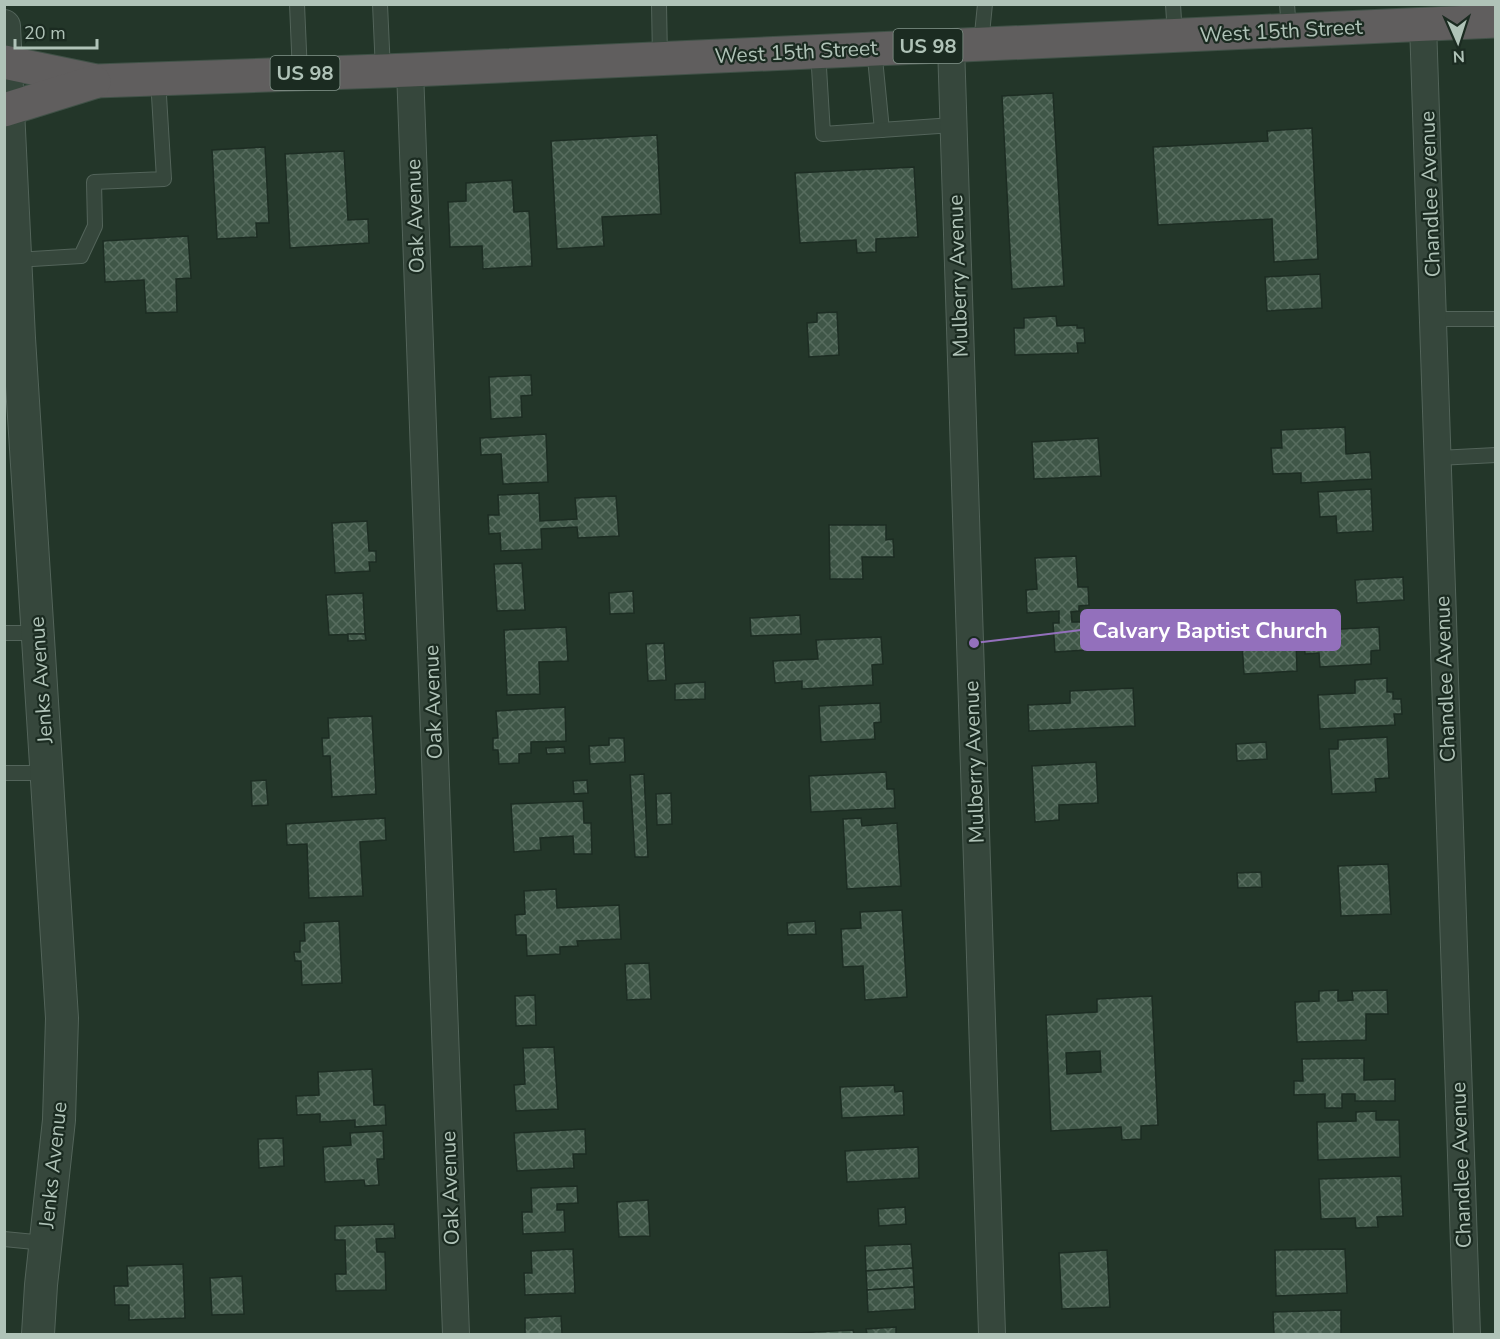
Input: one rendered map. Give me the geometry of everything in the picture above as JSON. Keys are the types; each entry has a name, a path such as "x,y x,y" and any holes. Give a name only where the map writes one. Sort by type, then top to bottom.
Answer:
{"highway":[{"name":"West 15th Street","path":"6,62 96,81 966,45 1174,20 1288,17 1423,24 1496,21"},
{"name":"West 15th Street","path":"7,110 96,81"}],"street":[{"name":"Chandlee Avenue","path":"1423,24 1467,1335"},
{"name":"Jenks Avenue","path":"4,26 38,633 61,978 62,1048 56,1158 45,1242 38,1335"},
{"name":"Mulberry Avenue","path":"966,45 953,125 992,1335"},
{"name":"Oak Avenue","path":"396,70 456,1335"}],"lane":[{"path":"297,4 300,74"},
{"path":"380,4 396,70"},
{"path":"659,4 660,58"},
{"path":"966,45 985,4"},
{"path":"874,48 882,130"},
{"path":"818,51 823,134 953,125"},
{"path":"16,260 81,256 95,226 94,182 164,179 159,79"},
{"path":"1434,319 1496,319"},
{"path":"1438,458 1496,455"},
{"path":"4,633 38,633"},
{"path":"4,773 47,773"},
{"path":"4,1239 45,1242"}],"building":[{"path":"1053,93 1064,286 1012,289 1002,96"},
{"path":"1312,128 1318,259 1274,262 1272,219 1158,225 1153,147 1268,141 1267,131"},
{"path":"657,135 661,214 602,217 604,246 557,249 551,141"},
{"path":"265,147 269,223 256,223 257,237 217,239 212,150"},
{"path":"344,151 348,220 368,219 369,243 290,248 285,154"},
{"path":"914,167 918,237 876,239 876,252 857,253 856,240 800,243 795,173"},
{"path":"512,180 514,212 529,211 532,266 483,269 482,246 450,247 448,202 466,201 466,183"},
{"path":"188,236 191,278 176,279 177,312 146,313 144,280 105,282 103,241"},
{"path":"1320,274 1322,308 1267,311 1265,277"},
{"path":"837,312 839,355 809,357 807,323 817,322 817,313"},
{"path":"1056,316 1057,326 1077,325 1077,328 1084,328 1085,343 1077,343 1078,353 1015,355 1014,328 1024,328 1024,318"},
{"path":"531,375 532,395 521,396 522,417 491,419 489,377"},
{"path":"1345,427 1346,454 1370,452 1372,479 1301,483 1301,473 1273,474 1271,448 1282,448 1281,430"},
{"path":"546,434 548,482 503,484 501,454 481,455 480,438"},
{"path":"1098,438 1101,476 1034,479 1032,442"},
{"path":"1371,489 1373,531 1337,533 1336,516 1320,517 1318,492"},
{"path":"539,493 540,521 577,519 575,498 616,496 619,536 578,538 577,527 541,529 542,549 501,551 500,533 489,534 488,515 499,515 498,495"},
{"path":"367,521 369,551 376,551 376,562 369,562 370,571 335,573 332,523"},
{"path":"829,525 886,525 886,540 893,539 894,557 862,557 863,579 830,579"},
{"path":"1076,556 1078,587 1088,587 1089,605 1079,606 1079,611 1071,612 1072,622 1084,622 1086,650 1055,652 1053,623 1059,623 1059,611 1027,613 1026,590 1037,589 1035,558"},
{"path":"522,563 525,610 497,611 494,564"},
{"path":"1403,577 1404,600 1357,603 1355,580"},
{"path":"633,591 634,613 610,614 609,593"},
{"path":"363,593 365,634 329,635 326,595"},
{"path":"800,615 801,634 751,636 750,618"},
{"path":"566,627 568,661 539,662 540,694 507,695 504,630"},
{"path":"1379,627 1380,650 1371,651 1371,664 1320,667 1319,653 1305,654 1304,631"},
{"path":"348,634 365,634 366,640 348,641"},
{"path":"881,637 883,664 872,665 873,685 802,689 802,681 775,683 773,661 818,659 816,640"},
{"path":"1296,640 1297,671 1244,674 1242,643"},
{"path":"664,643 666,680 648,681 646,644"},
{"path":"1387,678 1387,692 1393,692 1393,699 1401,699 1402,714 1394,714 1395,725 1320,729 1318,695 1355,693 1355,680"},
{"path":"705,682 705,699 675,700 675,684"},
{"path":"1133,688 1135,726 1029,731 1028,705 1070,703 1070,691"},
{"path":"880,703 881,722 874,723 875,739 821,742 819,706"},
{"path":"565,707 566,741 531,742 531,753 519,754 519,763 499,764 498,750 493,750 493,738 498,738 496,711"},
{"path":"372,716 376,794 332,797 330,756 323,756 322,738 329,738 328,718"},
{"path":"1387,737 1389,778 1375,779 1376,792 1332,794 1329,749 1338,749 1338,740"},
{"path":"609,738 624,738 625,762 590,764 589,746 609,745"},
{"path":"1266,742 1267,759 1237,761 1236,744"},
{"path":"564,747 565,753 547,754 546,748"},
{"path":"1096,762 1098,803 1059,805 1059,820 1035,822 1032,766"},
{"path":"886,772 887,789 894,789 895,808 811,812 809,776"},
{"path":"644,774 648,857 635,857 630,775"},
{"path":"266,780 268,805 252,806 251,781"},
{"path":"587,780 588,793 574,794 573,781"},
{"path":"671,793 672,824 657,825 656,794"},
{"path":"583,801 584,823 591,823 592,854 574,854 573,836 540,838 541,850 514,852 511,804"},
{"path":"385,818 386,840 360,842 363,896 309,898 307,844 287,845 286,824"},
{"path":"861,818 862,826 897,823 901,886 847,889 843,819"},
{"path":"1388,864 1391,914 1341,916 1338,866"},
{"path":"1261,872 1262,887 1238,888 1237,873"},
{"path":"556,889 557,908 619,905 621,939 577,941 578,946 560,947 560,954 527,956 526,935 516,935 515,915 525,914 524,891"},
{"path":"902,910 907,997 865,1000 863,966 843,967 841,929 861,928 860,912"},
{"path":"339,921 342,983 302,985 301,961 295,961 294,952 300,952 300,941 305,941 304,923"},
{"path":"815,921 816,934 788,935 787,923"},
{"path":"649,963 651,999 627,1000 625,964"},
{"path":"1338,990 1338,1001 1353,1000 1352,991 1387,990 1388,1014 1366,1014 1366,1040 1297,1042 1295,1002 1319,1001 1319,991"},
{"path":"535,995 536,1025 516,1026 515,996"},
{"path":"1152,996 1158,1125 1141,1126 1141,1139 1122,1140 1121,1127 1051,1131 1046,1015 1097,1012 1097,999","holes":["1100,1051 1101,1072 1067,1074 1066,1053"]},
{"path":"554,1047 558,1109 516,1111 514,1085 525,1084 523,1048"},
{"path":"1364,1058 1364,1080 1395,1079 1395,1101 1355,1101 1355,1094 1342,1094 1342,1108 1325,1108 1325,1094 1294,1095 1294,1081 1303,1081 1302,1059"},
{"path":"372,1069 374,1105 385,1105 386,1125 355,1127 355,1120 320,1122 320,1114 297,1115 296,1096 319,1095 318,1072"},
{"path":"894,1085 895,1092 903,1091 904,1115 842,1118 840,1087"},
{"path":"1376,1111 1376,1120 1399,1120 1400,1157 1318,1160 1317,1122 1356,1121 1356,1112"},
{"path":"585,1129 586,1154 573,1154 574,1168 517,1171 514,1133"},
{"path":"383,1131 384,1159 377,1159 379,1185 365,1186 364,1180 325,1182 323,1147 351,1145 350,1133"},
{"path":"283,1138 284,1166 259,1168 258,1139"},
{"path":"918,1147 919,1178 847,1182 845,1151"},
{"path":"1401,1176 1403,1216 1377,1217 1378,1227 1356,1228 1355,1218 1321,1219 1319,1179"},
{"path":"577,1186 578,1203 557,1204 557,1210 564,1210 565,1232 523,1234 522,1212 532,1212 531,1188"},
{"path":"648,1200 650,1236 619,1237 617,1202"},
{"path":"905,1207 906,1224 879,1226 878,1209"},
{"path":"394,1224 395,1238 376,1239 377,1252 385,1252 386,1290 336,1291 335,1274 346,1274 345,1240 335,1240 335,1226"},
{"path":"911,1244 913,1268 866,1271 865,1246"},
{"path":"573,1249 575,1293 525,1295 524,1273 532,1273 531,1251"},
{"path":"1345,1249 1347,1293 1276,1296 1275,1250"},
{"path":"1107,1250 1110,1307 1062,1309 1059,1253"},
{"path":"183,1264 185,1318 129,1320 129,1305 115,1305 114,1286 128,1286 127,1266"},
{"path":"913,1268 914,1287 867,1290 866,1271"},
{"path":"242,1276 244,1314 212,1315 210,1278"},
{"path":"914,1287 915,1309 868,1312 867,1290"},
{"path":"1341,1310 1341,1334 1274,1334 1273,1312"},
{"path":"561,1316 562,1334 525,1334 525,1318"},
{"path":"896,1327 896,1334 867,1334 866,1329"},
{"path":"853,1330 854,1334 778,1334"}],"place":[{"name":"Calvary Baptist Church","path":"974,643"}]}
